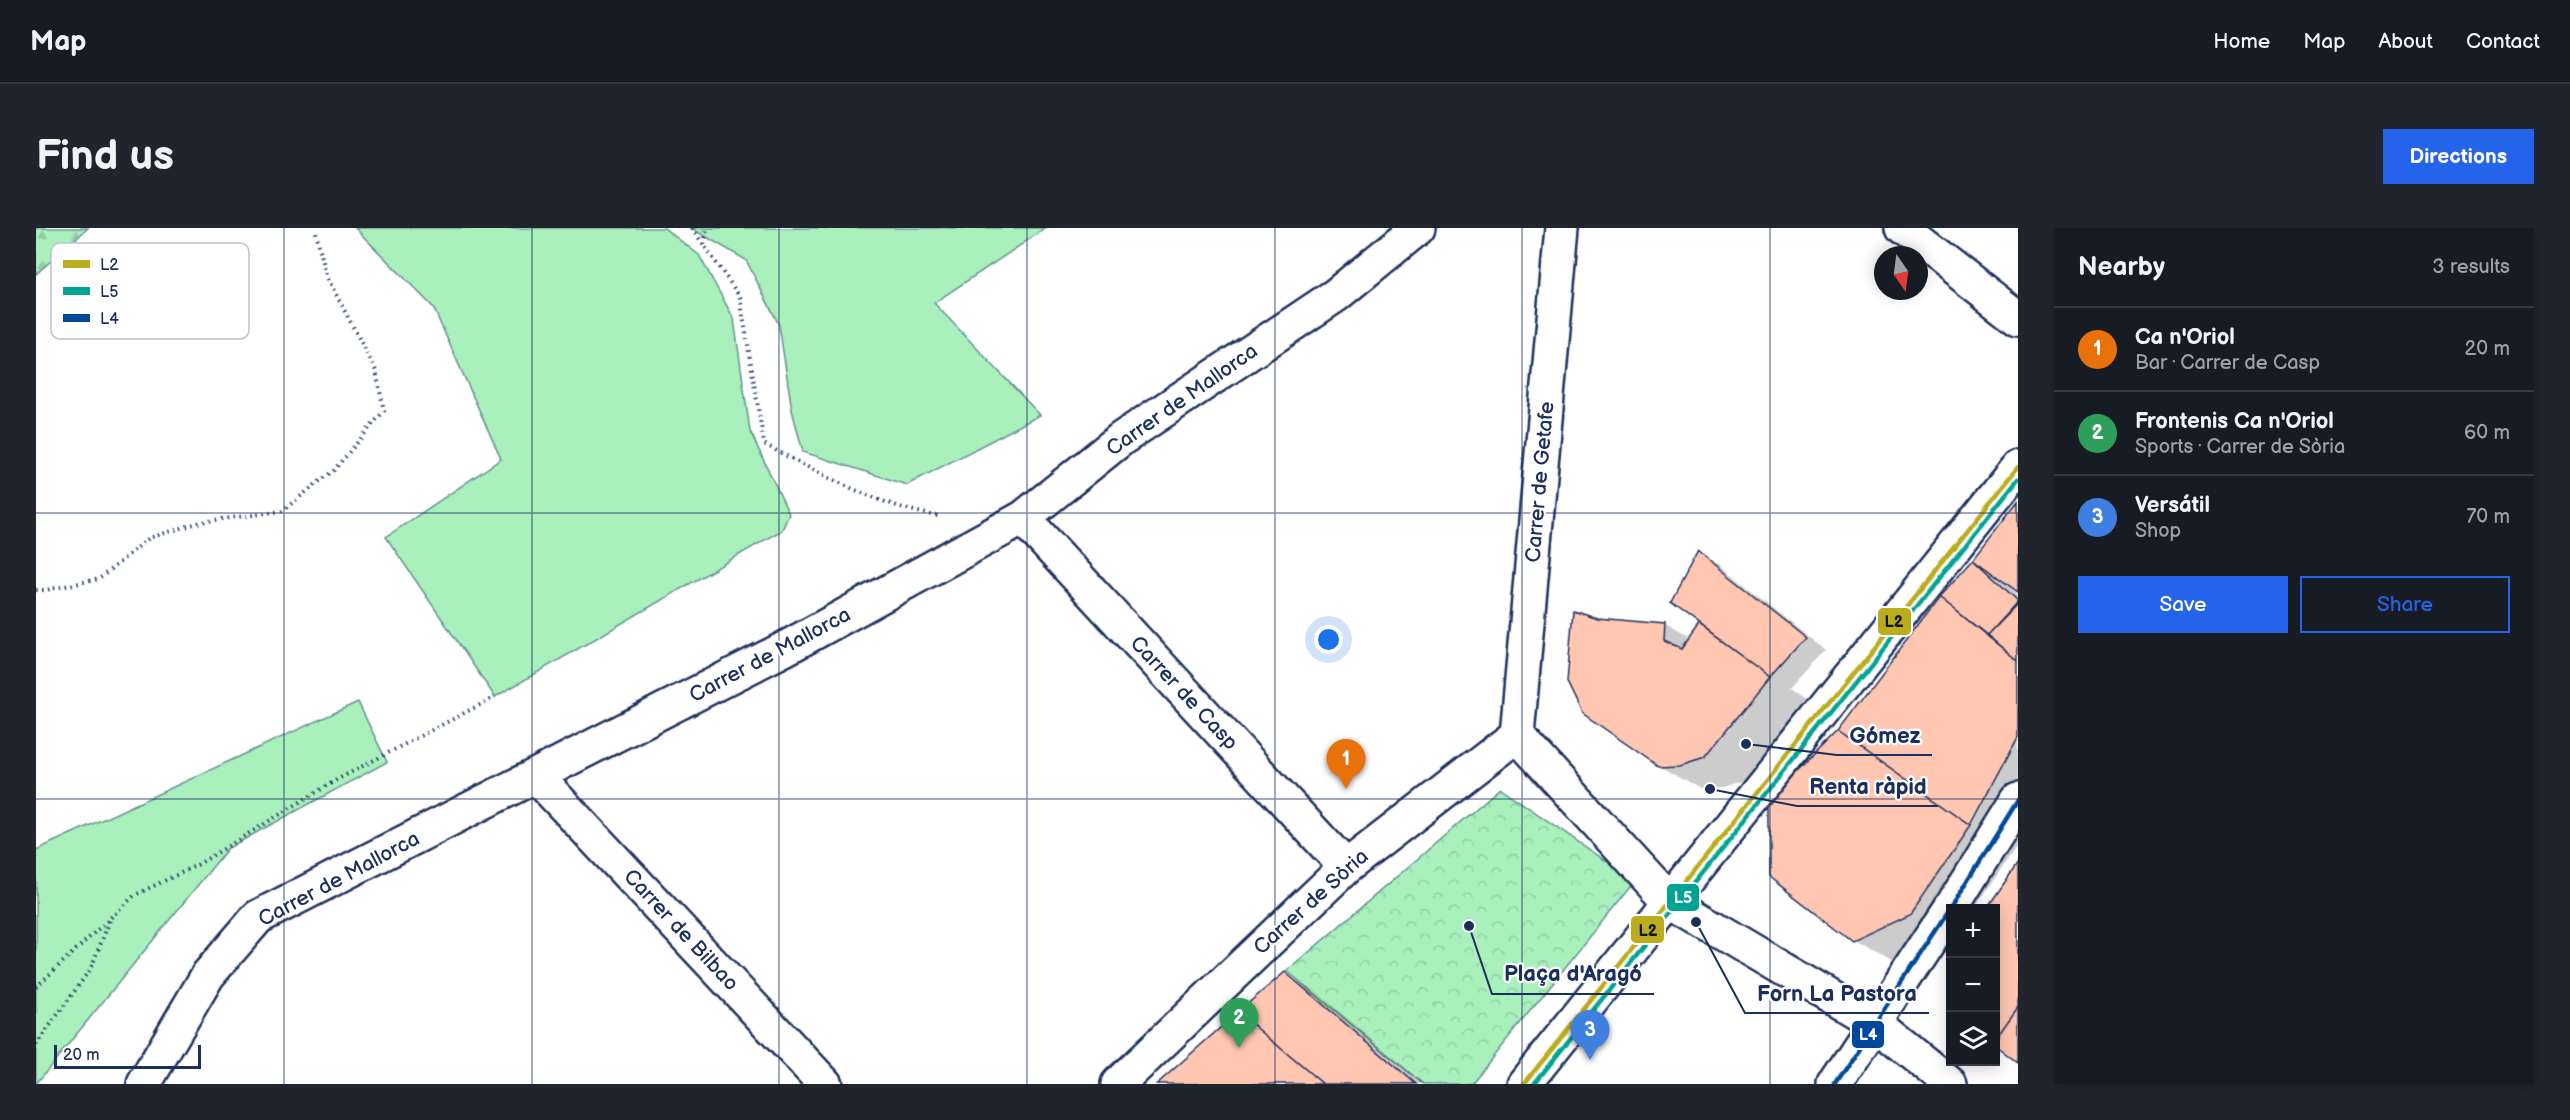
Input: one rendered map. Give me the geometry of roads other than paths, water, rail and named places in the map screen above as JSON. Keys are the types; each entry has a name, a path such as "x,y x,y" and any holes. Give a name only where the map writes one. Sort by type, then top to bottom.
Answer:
{"street":[{"name":"Carrer de Mallorca","path":"144,1084 208,975 258,917 784,649 1023,518 1121,439 1336,295 1418,228"},
{"name":"Carrer de Getafe","path":"1517,735 1562,228"},
{"path":"1902,228 2018,318"},
{"path":"1524,1084 2018,467"},
{"name":"Carrer de Casp","path":"1023,518 1346,867"},
{"name":"Carrer de Sòria","path":"1118,1084 1346,867 1517,735"},
{"path":"1517,735 1670,902 1876,1024 1950,1084"},
{"name":"Carrer de Bilbao","path":"536,776 825,1084"},
{"path":"1954,904 2018,800"},
{"path":"1835,1084 1946,917"}],"place":[{"name":"Gómez","path":"1746,744"},
{"name":"Ca n'Oriol","path":"1346,789"},
{"name":"Renta ràpid","path":"1710,789"},
{"name":"Forn La Pastora","path":"1696,922"},
{"name":"Plaça d'Aragó","path":"1469,926"},
{"name":"Frontenis Ca n'Oriol","path":"1239,1048"},
{"name":"Versátil","path":"1590,1060"}]}
